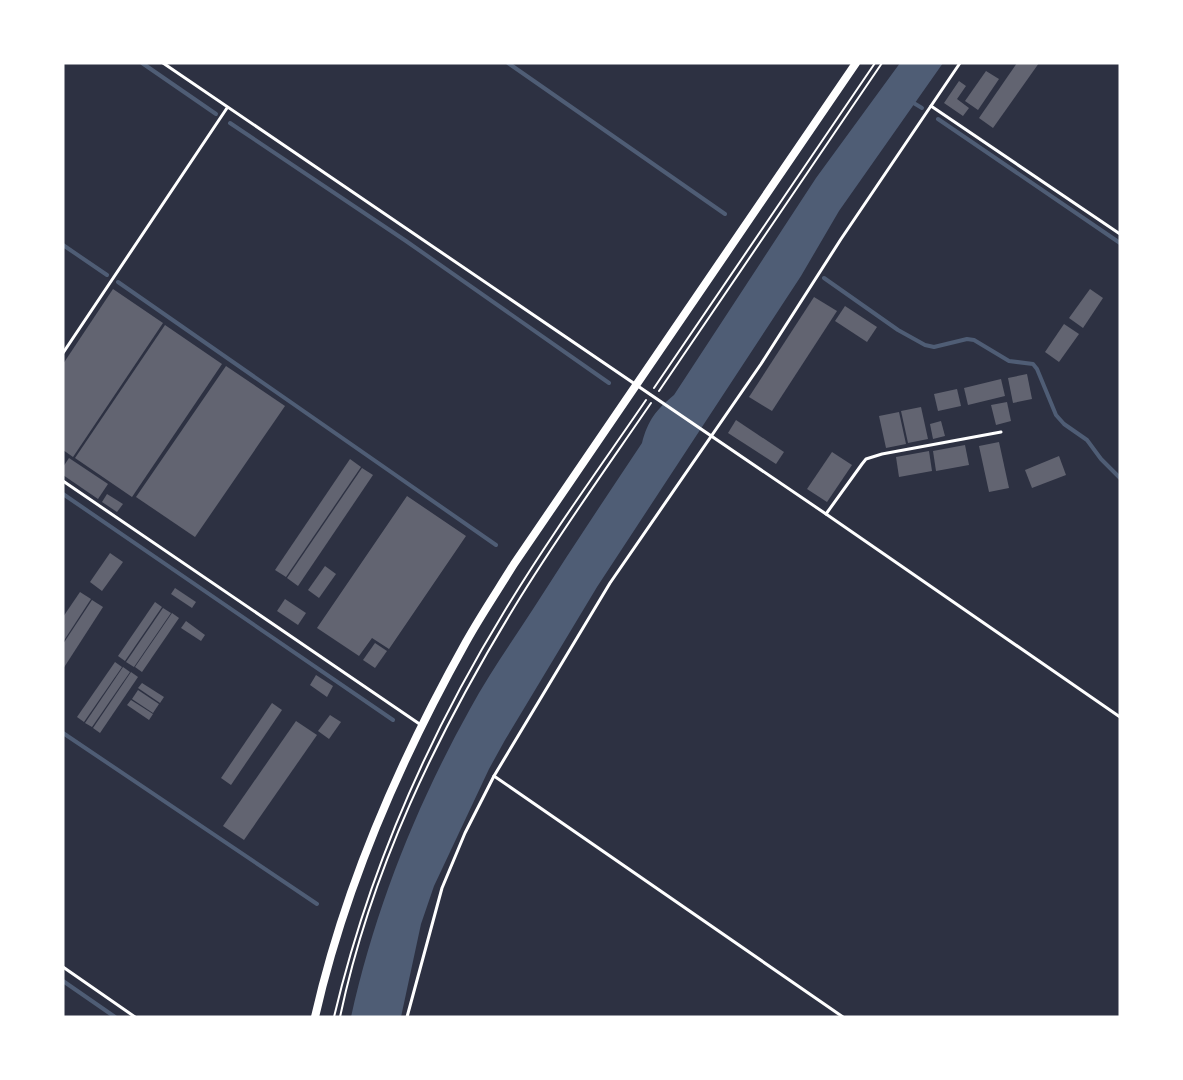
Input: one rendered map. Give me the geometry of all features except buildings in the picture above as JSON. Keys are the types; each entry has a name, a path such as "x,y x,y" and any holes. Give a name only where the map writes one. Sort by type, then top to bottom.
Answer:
{"street":[{"path":"315,1017 339,929 390,791 467,640 514,564 856,63"}],"lane":[{"path":"162,63 826,514 1120,717"},
{"path":"406,1017 442,888 470,823 494,776 610,582 960,63"},
{"path":"931,106 1120,234"},
{"path":"63,353 227,107"},
{"path":"826,514 866,459 1001,432"},
{"path":"63,481 422,726"},
{"path":"494,776 843,1017"},
{"path":"63,967 135,1017"}],"path":[{"path":"334,1017 349,956 375,876 398,818 431,744 503,613 875,63"},
{"path":"340,1017 357,948 400,826 439,742 515,606 882,63"}],"water":[{"path":"900,63 943,63 839,211 801,276 597,587 505,740 434,886 421,924 401,1017 351,1017 372,937 399,859 432,783 477,696 642,443 654,416 674,395 816,178"}],"waterway":[{"path":"142,63 216,114"},
{"path":"508,63 725,214"},
{"path":"912,102 922,108"},
{"path":"938,119 1120,243"},
{"path":"230,123 406,241 609,383"},
{"path":"63,245 107,275"},
{"path":"824,278 898,330 925,345 934,347 967,339 974,340 1009,361 1033,364 1056,415 1064,424 1087,440 1101,459 1120,478"},
{"path":"118,282 496,545"},
{"path":"63,494 393,720"},
{"path":"63,733 317,904"},
{"path":"63,981 115,1017"}]}
